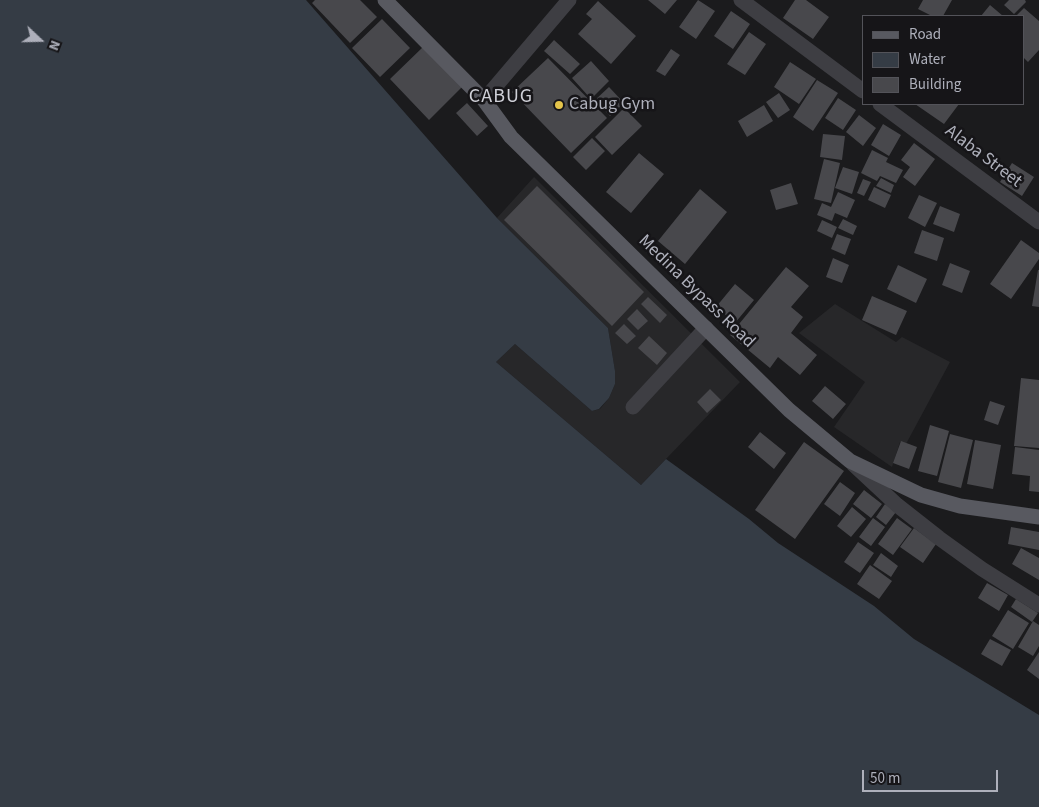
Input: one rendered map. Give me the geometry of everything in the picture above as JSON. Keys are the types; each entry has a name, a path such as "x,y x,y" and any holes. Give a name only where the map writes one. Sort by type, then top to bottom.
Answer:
{"main road":[{"name":"Medina Bypass Road","path":"385,0 484,100 511,136 789,410 850,462 921,495 952,504 1039,517"}],"street":[{"path":"484,100 569,0"},
{"path":"741,0 862,90"},
{"name":"Alaba Street","path":"881,105 1039,222"},
{"path":"634,407 706,328"},
{"path":"850,462 939,538 982,569 1039,605"}],"shaded area":[{"path":"534,177 740,382 641,485 496,362 515,344 592,411 600,409 609,398 615,384 615,371 608,328 497,218"},
{"path":"835,304 896,342 902,337 950,362 906,444 900,442 892,467 834,427 865,382 799,333"}],"water":[{"path":"0,0 306,0 497,218 608,328 615,371 615,384 609,398 599,409 592,411 515,344 496,362 641,485 666,459 749,519 778,543 874,606 914,639 1039,715 1039,807 0,807"}],"building":[{"path":"315,0 360,0 377,17 350,43 312,3"},
{"path":"648,0 677,0 665,14"},
{"path":"698,0 715,11 696,39 679,27"},
{"path":"795,0 806,0 829,17 813,39 783,18"},
{"path":"923,0 952,0 944,15 930,15 918,9"},
{"path":"1009,0 1025,0 1026,2 1014,14 1004,5"},
{"path":"598,1 636,36 611,64 578,34 592,19 586,14"},
{"path":"990,5 1002,15 982,15"},
{"path":"1024,8 1039,21 1039,50 1028,62 1024,58 1024,15 1017,15"},
{"path":"731,11 750,24 733,49 714,36"},
{"path":"382,19 410,48 380,77 352,48"},
{"path":"749,32 766,44 745,75 727,64"},
{"path":"554,40 580,64 570,74 544,51"},
{"path":"424,46 463,86 429,120 390,79"},
{"path":"671,49 680,55 665,76 656,71"},
{"name":"Cabug Gym","path":"548,58 607,118 571,153 512,92"},
{"path":"591,61 609,81 591,99 572,78"},
{"path":"790,62 816,79 799,104 774,87"},
{"path":"817,80 838,93 813,131 793,117"},
{"path":"609,87 624,103 610,116 595,100"},
{"path":"779,93 790,110 778,118 766,102"},
{"path":"838,98 856,110 843,130 825,118"},
{"path":"467,103 488,126 477,136 456,113"},
{"path":"764,105 773,121 747,137 738,121"},
{"path":"916,105 958,105 944,124"},
{"path":"624,108 642,126 612,155 595,137"},
{"path":"859,115 876,128 863,146 846,132"},
{"path":"883,124 901,135 889,156 871,145"},
{"path":"823,134 845,136 842,160 820,157"},
{"path":"592,138 605,151 586,170 573,157"},
{"path":"914,143 935,159 915,186 903,177 910,167 901,160"},
{"path":"872,150 888,158 886,162 903,170 896,183 880,176 877,181 861,173"},
{"path":"639,153 664,174 631,213 606,192"},
{"path":"824,159 840,163 831,203 814,199"},
{"path":"1012,163 1034,177 1022,196 1000,182"},
{"path":"843,167 859,172 852,194 835,188"},
{"path":"881,178 894,185 891,193 876,186"},
{"path":"863,179 871,182 864,196 857,193"},
{"path":"791,183 798,204 776,210 770,190"},
{"path":"537,186 644,292 612,326 504,220"},
{"path":"874,187 891,195 885,208 868,200"},
{"path":"700,189 727,212 685,264 658,241"},
{"path":"838,192 855,200 847,218 835,213 832,221 817,215 822,203 831,207"},
{"path":"919,195 937,203 925,227 908,218"},
{"path":"940,206 960,214 954,232 933,224"},
{"path":"843,219 857,226 853,235 838,228"},
{"path":"822,220 837,227 832,238 817,231"},
{"path":"922,230 944,238 937,261 914,253"},
{"path":"837,234 851,239 845,255 831,249"},
{"path":"1021,240 1039,253 1039,259 1011,299 990,284"},
{"path":"833,258 849,265 842,283 826,277"},
{"path":"950,263 970,271 962,293 942,285"},
{"path":"898,265 927,279 916,303 887,289"},
{"path":"786,267 809,286 791,307 803,317 791,333 817,355 800,375 778,357 770,368 730,335"},
{"path":"1039,270 1039,307 1032,306"},
{"path":"735,284 754,300 735,323 716,307"},
{"path":"872,296 907,311 896,335 862,320"},
{"path":"648,297 667,315 660,323 641,304"},
{"path":"637,309 648,321 638,330 627,319"},
{"path":"624,324 636,336 627,344 615,333"},
{"path":"649,336 667,353 657,365 638,348"},
{"path":"1021,378 1039,380 1039,448 1014,446"},
{"path":"825,386 846,404 833,419 812,401"},
{"path":"710,389 721,400 707,413 697,402"},
{"path":"990,401 1005,406 998,425 984,420"},
{"path":"930,425 949,431 937,476 918,471"},
{"path":"760,432 786,453 774,469 748,447"},
{"path":"950,434 973,440 961,488 938,482"},
{"path":"975,440 1001,445 993,489 967,484"},
{"path":"901,441 917,447 909,469 893,463"},
{"path":"804,442 844,471 795,539 755,510"},
{"path":"1015,447 1039,450 1039,492 1029,491 1030,476 1012,474"},
{"path":"840,482 855,493 840,516 824,504"},
{"path":"864,490 882,504 871,518 853,504"},
{"path":"885,504 896,512 886,525 876,517"},
{"path":"852,507 866,519 851,537 837,526"},
{"path":"873,518 885,527 871,546 859,537"},
{"path":"897,518 912,529 893,555 878,544"},
{"path":"1011,527 1039,532 1039,550 1008,544"},
{"path":"914,528 936,544 923,563 900,547"},
{"path":"858,542 874,553 860,573 844,562"},
{"path":"1021,548 1039,558 1039,580 1012,564"},
{"path":"881,553 898,566 891,577 873,565"},
{"path":"870,565 892,581 879,599 857,584"},
{"path":"987,583 1008,595 999,611 978,598"},
{"path":"1016,599 1038,613 1032,622 1011,607"},
{"path":"1008,610 1029,623 1013,649 992,636"},
{"path":"1033,621 1039,625 1039,646 1033,656 1018,647"},
{"path":"990,639 1011,650 1002,666 981,654"},
{"path":"1039,652 1039,679 1027,670"}],"place":[{"name":"Cabug Gym","path":"559,105"}],"district":[{"name":"CABUG","path":"501,98"}]}
